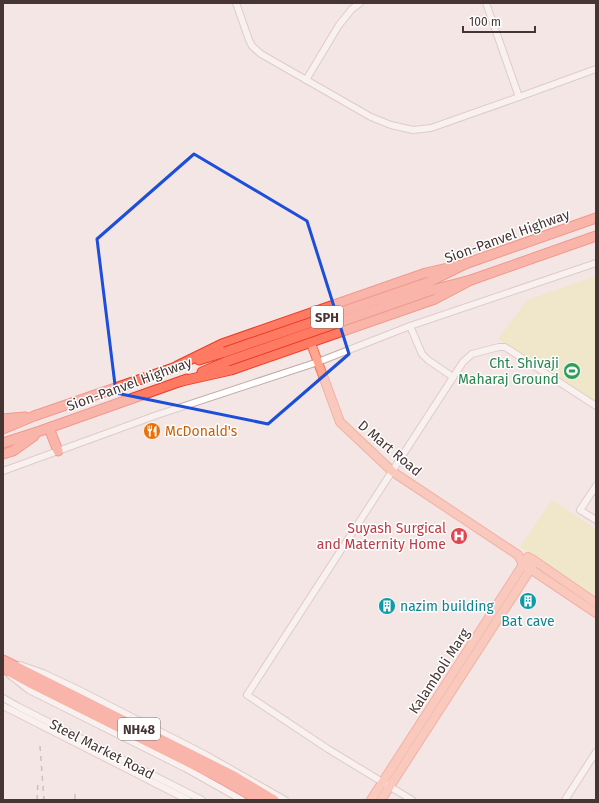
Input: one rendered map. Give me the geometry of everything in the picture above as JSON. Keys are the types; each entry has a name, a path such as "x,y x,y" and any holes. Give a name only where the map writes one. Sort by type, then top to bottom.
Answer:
{"highway":[{"name":"Sion-Panvel Highway","path":"431,286 465,264 596,218"},
{"name":"Sion-Panvel Highway","path":"431,286 471,280 596,236"},
{"path":"177,366 222,344 426,273 465,264"},
{"path":"182,381 231,370 435,299 471,280"},
{"name":"SPH","path":"226,357 431,286"},
{"name":"Sion-Panvel Highway","path":"34,416 177,366 226,357"},
{"name":"Sion-Panvel Highway","path":"3,443 182,381 226,357"},
{"path":"3,429 34,416"},
{"name":"SPH","path":"3,419 34,416"},
{"path":"49,428 58,451"},
{"name":"SPH","path":"3,454 12,450 40,431"},
{"name":"NH48","path":"3,660 234,776 274,800"},
{"name":"NH48","path":"3,669 218,776 259,800"}],"main road":[{"name":"D Mart Road","path":"302,316 340,422 393,472 518,555 596,613"},
{"name":"D Mart Road","path":"529,563 596,603"},
{"name":"Kalamboli Marg","path":"372,800 386,784 529,563"},
{"name":"Kalamboli Marg","path":"381,800 386,784"}],"street":[{"path":"236,3 249,40 252,46 261,54 371,117 391,125 413,130 431,128 596,68"},
{"path":"306,80 339,25 352,9 360,3"},
{"path":"486,3 519,97"},
{"path":"3,471 158,415 318,362 410,326 596,263"},
{"path":"410,326 422,354 428,360 453,377"},
{"path":"412,800 323,745 247,695 393,472 453,377 463,362 472,354 499,346 506,347 596,406"},
{"path":"596,486 580,510 596,520"},
{"path":"3,660 43,673 77,689 206,755 285,800"},
{"path":"3,669 33,692 186,768 242,800"},
{"name":"Steel Market Road","path":"3,698 202,800"},
{"name":"Steel Market Road","path":"3,706 188,800"},
{"path":"565,800 596,752"}],"highlighted area":[{"path":"194,154 307,221 349,354 268,424 116,393 97,239"}],"shaded area":[{"name":"Cht. Shivaji Maharaj Ground","path":"596,276 596,403 498,339 527,300"},
{"path":"552,500 596,529 596,598 520,547"}],"railway":[{"path":"40,746 44,800"},
{"path":"37,800 38,780"},
{"path":"75,794 75,800"}],"place":[{"name":"Cht. Shivaji Maharaj Ground","path":"572,371"},
{"name":"McDonald's","path":"152,431"},
{"name":"Suyash Surgical and Maternity Home","path":"459,536"},
{"name":"Bat cave","path":"528,601"},
{"name":"nazim building","path":"387,606"}]}
